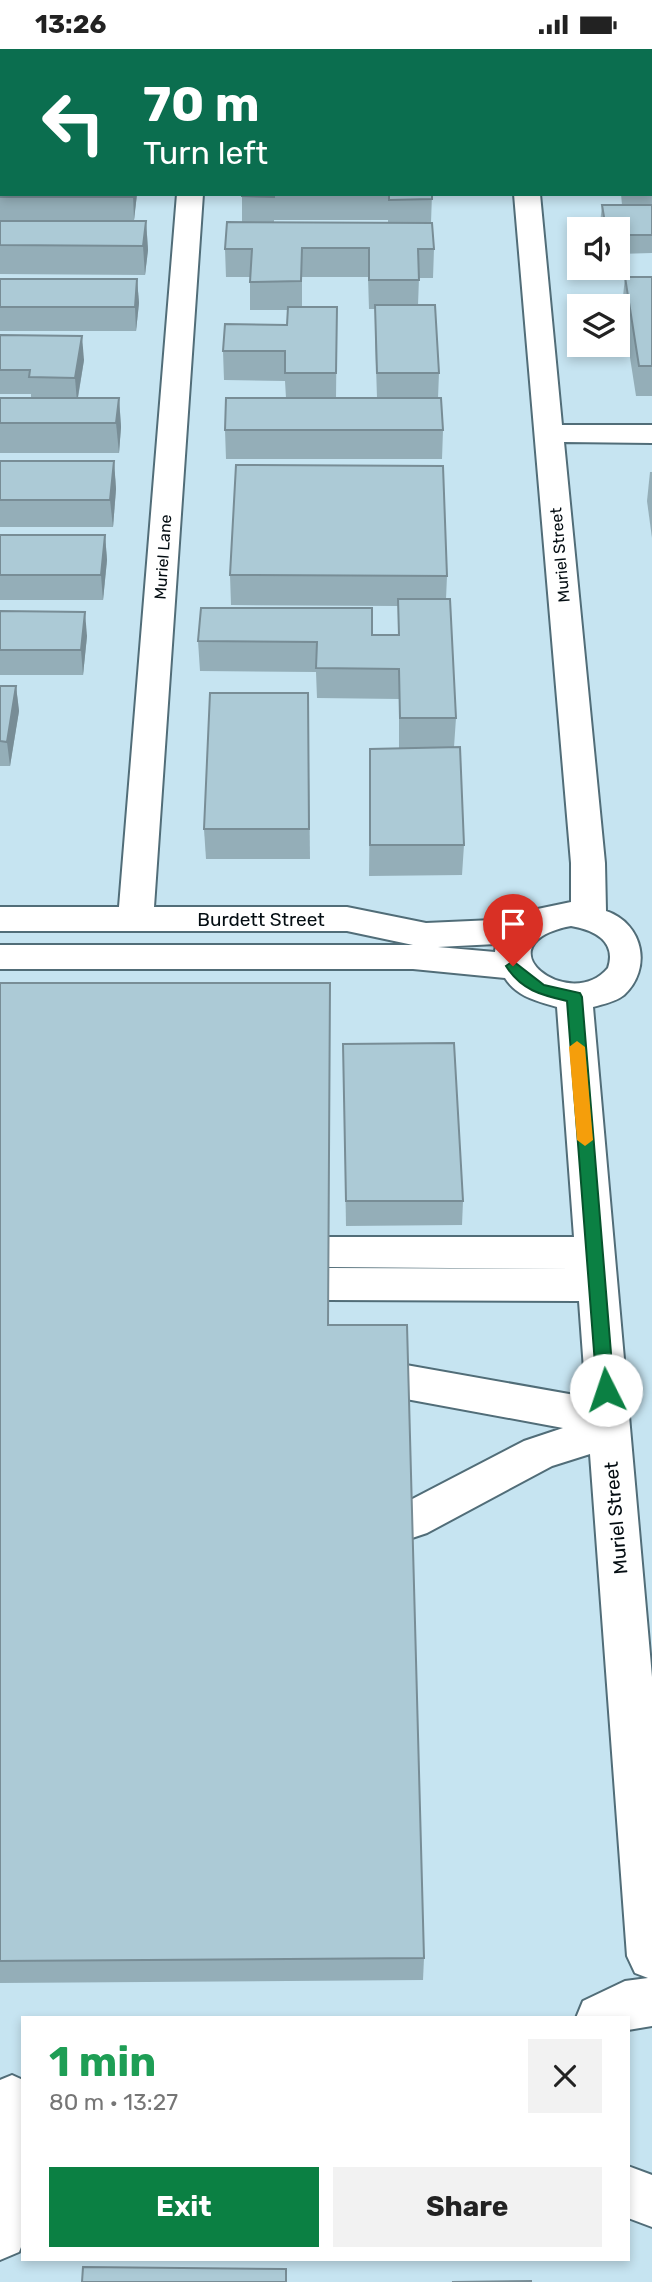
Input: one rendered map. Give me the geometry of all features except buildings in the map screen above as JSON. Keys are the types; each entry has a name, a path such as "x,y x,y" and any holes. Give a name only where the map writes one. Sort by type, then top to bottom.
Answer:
{"street":[{"name":"Muriel Lane","path":"136,919 190,196"},
{"name":"Muriel Street","path":"527,196 588,863 589,917"},
{"path":"549,433 652,434"},
{"path":"551,915 589,917 618,933 641,957 620,981 592,995 574,997 540,990 526,981 513,966 512,944 520,931 533,921 551,915"},
{"name":"Burdett Street","path":"8,920 347,919 426,935 520,931"},
{"name":"Burdett Street","path":"0,957 413,957 513,966"},
{"name":"Muriel Street","path":"574,997 652,1956"},
{"path":"329,1268 597,1269"},
{"path":"406,1382 538,1407 608,1424"},
{"path":"412,1520 539,1453 608,1424"},
{"path":"605,2016 625,2005 652,2002"},
{"path":"0,2233 11,2101"},
{"path":"630,2193 652,2201"}],"slow traffic":[{"path":"577,1047 585,1140"}],"route":[{"path":"513,966 526,981 540,990 574,997 606,1390"}]}
